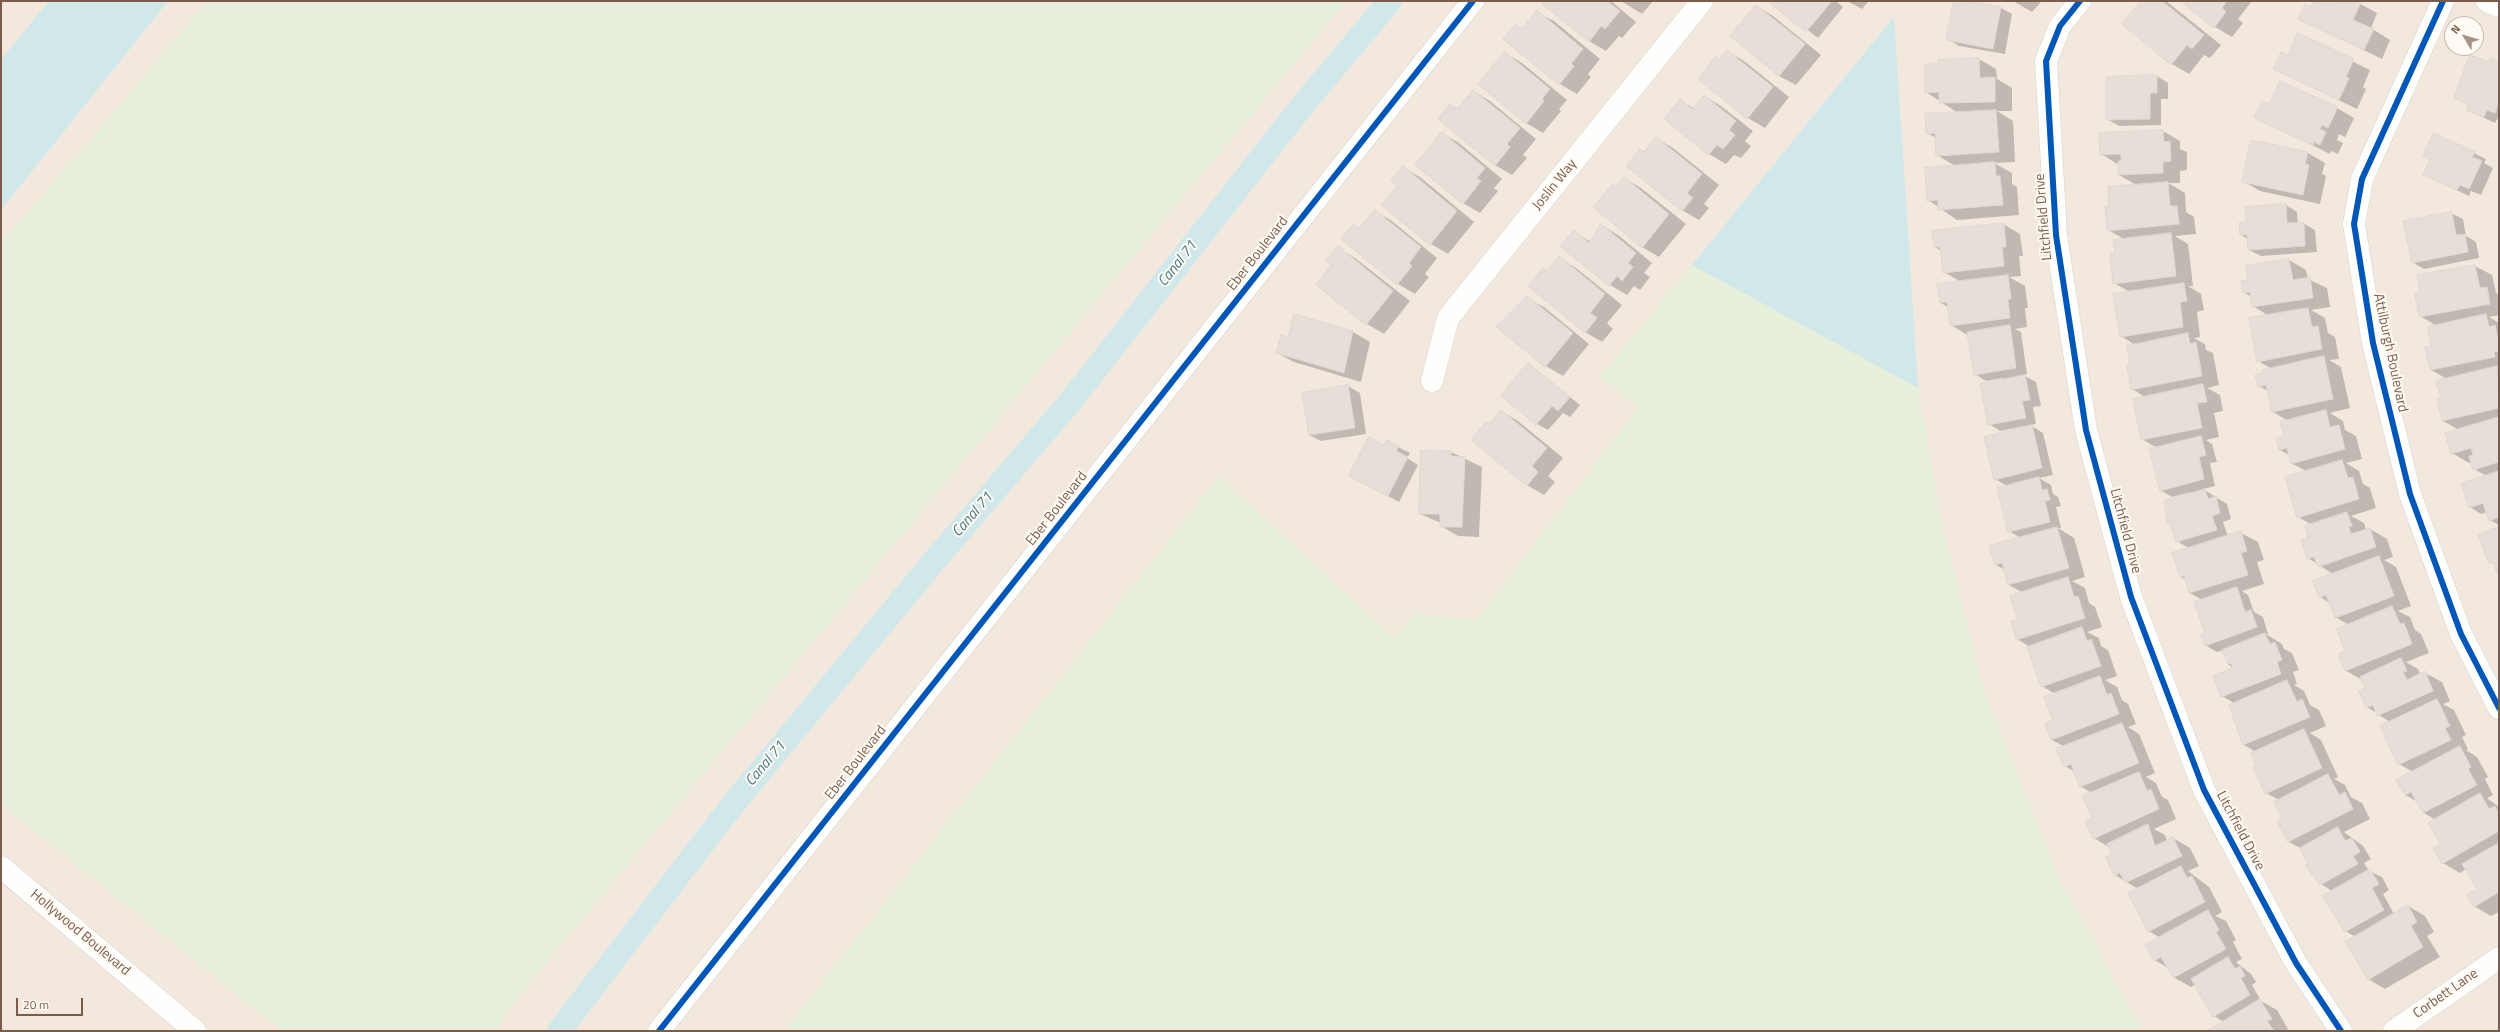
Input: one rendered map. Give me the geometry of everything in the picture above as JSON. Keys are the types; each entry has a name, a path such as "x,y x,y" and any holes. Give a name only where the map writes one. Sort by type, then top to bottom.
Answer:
{"street":[{"name":"Eber Boulevard","path":"659,1031 1473,1"},
{"name":"Joslin Way","path":"1432,381 1448,318 1702,1"},
{"name":"Litchfield Drive","path":"2080,1 2060,26 2046,61 2056,235 2086,430 2131,597 2204,790 2296,963 2341,1031"},
{"name":"Attilburgh Boulevard","path":"2443,1 2362,179 2354,224 2373,344 2410,494 2461,634 2499,708"},
{"path":"2487,1 2499,6"},
{"name":"Hollywood Boulevard","path":"1,867 195,1031"},
{"name":"Corbett Lane","path":"2394,1031 2499,958"}],"shaded area":[{"path":"1,1 2499,1 2499,1031 1,1031"}],"green space":[{"path":"208,1 1346,1 525,988 495,1031 282,1031 1,804 1,244"},
{"path":"1692,265 1918,388 1938,507 1982,686 2058,876 2142,1031 784,1031 1219,476 1393,637 1415,613 1476,620 1638,408 1599,377"}],"water":[{"path":"49,1 168,1 1,210 1,60"},
{"path":"1894,17 1918,388 1692,265"}],"building":[{"path":"1545,1 1607,1 1620,11 1605,29 1601,26 1589,42 1542,4"},
{"path":"1768,1 1832,1 1806,32"},
{"path":"1954,1 1969,1 2001,7 1993,49 1946,40"},
{"path":"2141,1 2162,1 2204,35 2192,49 2187,45 2171,65 2122,24"},
{"path":"2181,1 2227,1 2222,8 2226,12 2214,28"},
{"path":"2313,1 2361,2 2353,20 2374,29 2364,50 2298,19 2305,4 2311,7"},
{"path":"1756,5 1805,44 1779,76 1730,36"},
{"path":"1537,10 1583,49 1571,64 1574,66 1559,85 1503,39 1515,24 1522,29"},
{"path":"2298,33 2354,59 2346,77 2349,78 2339,100 2273,69 2281,52 2288,55"},
{"path":"1727,50 1773,87 1747,119 1698,79 1716,56 1719,59"},
{"path":"1505,52 1550,89 1542,99 1544,101 1526,124 1478,84"},
{"path":"2470,56 2489,62 2491,58 2499,61 2499,102 2495,113 2487,110 2484,117 2466,110 2469,104 2454,98"},
{"path":"1979,58 1980,78 1995,77 1995,102 1939,103 1939,92 1925,93 1925,64 1938,64 1938,60"},
{"path":"2157,75 2157,93 2150,93 2150,119 2106,120 2106,77"},
{"path":"2280,81 2338,107 2328,128 2322,125 2320,129 2326,132 2320,145 2314,142 2313,145 2254,118 2262,101 2269,104"},
{"path":"1473,90 1520,128 1507,144 1510,147 1495,166 1438,119 1450,104 1457,109"},
{"path":"1704,95 1736,121 1729,130 1735,135 1723,149 1717,145 1708,155 1664,119 1680,99 1692,109"},
{"path":"1996,110 1999,152 1936,156 1935,133 1926,134 1925,114"},
{"path":"2163,130 2164,142 2170,141 2171,161 2163,162 2163,173 2118,175 2118,161 2121,161 2121,154 2100,155 2099,133"},
{"path":"1442,132 1485,168 1477,178 1481,181 1463,204 1415,165"},
{"path":"2434,133 2475,152 2472,157 2482,161 2469,189 2460,185 2457,190 2423,175 2430,160 2423,156"},
{"path":"1656,137 1702,174 1687,193 1693,198 1682,211 1626,166 1640,149 1644,152"},
{"path":"2251,140 2308,152 2305,164 2309,165 2303,195 2242,182"},
{"path":"1995,162 1996,176 2000,176 2003,205 1938,210 1938,200 1927,201 1925,168"},
{"path":"1403,166 1457,211 1430,245 1381,205 1397,186 1391,181"},
{"path":"1624,177 1669,214 1642,248 1593,207 1613,184 1616,187"},
{"path":"2168,182 2170,206 2177,206 2179,224 2107,231 2105,206 2109,206 2108,187"},
{"path":"2286,204 2287,223 2304,222 2305,246 2248,250 2247,235 2240,235 2239,223 2246,222 2245,207"},
{"path":"1375,210 1421,247 1409,263 1412,266 1397,285 1341,239 1353,224 1359,228"},
{"path":"2452,212 2456,235 2465,234 2468,252 2412,263 2403,221"},
{"path":"2004,223 2006,247 2002,247 2004,266 1943,273 1940,247 1934,247 1932,231"},
{"path":"1601,224 1636,253 1628,263 1633,267 1622,281 1617,276 1609,286 1560,246 1574,230 1589,243"},
{"path":"2171,233 2176,276 2113,284 2110,254 2115,253 2113,240"},
{"path":"1338,246 1393,291 1366,325 1316,285 1331,265 1326,261"},
{"path":"1559,256 1605,294 1590,313 1597,318 1585,333 1528,286 1543,268 1547,271"},
{"path":"2289,259 2293,280 2310,277 2313,298 2252,307 2250,292 2243,293 2241,281 2248,280 2246,266"},
{"path":"2475,265 2480,288 2487,287 2490,304 2419,317 2415,294 2420,293 2417,275"},
{"path":"2008,275 2011,299 2008,299 2010,318 1950,326 1947,302 1940,303 1937,284"},
{"path":"2184,283 2187,301 2180,302 2183,327 2120,337 2113,294"},
{"path":"1527,296 1573,333 1545,367 1496,327"},
{"path":"2308,308 2312,327 2318,326 2322,349 2257,362 2249,318"},
{"path":"1294,314 1353,331 1344,373 1276,353 1281,335 1288,337"},
{"path":"2486,314 2489,327 2495,325 2499,351 2494,352 2495,357 2430,370 2425,347 2431,346 2427,327"},
{"path":"2010,325 2016,368 1974,375 1967,332"},
{"path":"2188,333 2190,344 2196,342 2202,376 2131,390 2127,366 2130,365 2127,346"},
{"path":"2324,356 2333,399 2272,412 2266,385 2258,387 2255,375 2263,373 2263,370"},
{"path":"1528,363 1570,397 1558,411 1552,406 1536,425 1501,396"},
{"path":"2497,366 2499,408 2442,421 2437,399 2441,398 2436,381"},
{"path":"2025,375 2030,400 2022,401 2026,418 1988,425 1980,384"},
{"path":"2203,384 2207,402 2197,403 2202,428 2141,440 2133,399"},
{"path":"1348,385 1355,428 1309,435 1302,393"},
{"path":"1501,410 1547,448 1532,466 1538,472 1527,486 1471,440 1486,422 1489,424"},
{"path":"2326,410 2330,427 2339,425 2345,449 2291,464 2287,448 2279,450 2276,438 2284,436 2280,422"},
{"path":"2499,417 2499,462 2473,470 2469,456 2473,455 2471,448 2451,454 2445,433"},
{"path":"2032,425 2042,468 1994,480 1984,437"},
{"path":"2201,436 2206,455 2199,457 2204,479 2160,491 2149,449"},
{"path":"1369,437 1384,445 1387,440 1399,446 1396,451 1408,457 1388,496 1349,476"},
{"path":"1421,450 1451,451 1451,456 1465,457 1462,527 1440,527 1440,514 1419,514"},
{"path":"2342,460 2348,478 2353,477 2359,499 2297,518 2285,477"},
{"path":"2499,471 2499,517 2489,521 2483,503 2469,508 2461,484"},
{"path":"2039,477 2042,490 2047,489 2050,500 2045,501 2050,522 2008,532 1997,488"},
{"path":"2205,489 2208,499 2216,496 2220,513 2212,516 2217,530 2176,542 2170,523 2168,524 2164,501"},
{"path":"2347,512 2352,526 2349,527 2351,534 2370,528 2376,547 2318,567 2314,557 2307,559 2301,540 2308,538 2305,526"},
{"path":"2057,527 2069,568 2008,585 2002,563 1995,565 1989,546"},
{"path":"2499,527 2499,572 2497,573 2493,562 2489,563 2478,535"},
{"path":"2241,531 2247,551 2241,553 2248,575 2189,593 2184,576 2180,577 2172,553"},
{"path":"2379,556 2394,596 2335,618 2326,595 2319,598 2313,581"},
{"path":"2068,577 2074,597 2078,596 2085,618 2016,640 2011,621 2017,619 2010,596"},
{"path":"2237,587 2245,612 2251,610 2257,627 2205,646 2201,635 2205,633 2194,602"},
{"path":"2392,606 2400,624 2404,623 2412,644 2345,671 2338,654 2345,651 2337,629"},
{"path":"2082,627 2087,641 2091,639 2101,666 2041,687 2027,647"},
{"path":"2265,633 2270,644 2275,642 2282,660 2277,662 2281,674 2221,697 2213,676 2233,668 2231,663 2228,664 2222,650"},
{"path":"2401,658 2407,671 2403,672 2407,680 2425,671 2433,691 2377,716 2373,705 2366,708 2359,691 2365,688 2360,677"},
{"path":"2100,676 2107,695 2111,693 2119,714 2051,740 2045,723 2053,720 2044,697"},
{"path":"2287,680 2297,702 2302,699 2310,717 2243,745 2229,705"},
{"path":"2437,699 2450,726 2445,728 2451,740 2398,765 2380,726"},
{"path":"2122,723 2139,763 2080,787 2071,764 2064,767 2056,749"},
{"path":"2304,729 2322,768 2265,794 2253,767 2256,765 2251,753"},
{"path":"2460,746 2471,767 2468,769 2477,785 2423,813 2411,792 2405,795 2396,780"},
{"path":"2139,772 2147,791 2151,789 2159,809 2093,839 2085,821 2092,818 2083,796"},
{"path":"2328,774 2339,795 2345,792 2353,809 2288,842 2277,821 2282,818 2274,802"},
{"path":"2480,793 2489,809 2495,806 2499,814 2499,831 2442,864 2433,848 2440,843 2428,823"},
{"path":"2148,824 2155,846 2173,837 2182,856 2125,883 2120,873 2114,876 2106,857 2112,854 2107,844"},
{"path":"2338,827 2345,841 2352,838 2360,852 2353,856 2358,864 2320,885 2305,865 2308,864 2300,848"},
{"path":"2499,843 2499,892 2474,907 2466,895 2477,889 2462,864"},
{"path":"2181,866 2187,878 2192,876 2205,902 2148,932 2128,893"},
{"path":"2370,869 2379,884 2372,888 2384,910 2345,932 2322,896"},
{"path":"2408,905 2417,922 2411,926 2423,947 2368,980 2345,942"},
{"path":"2208,910 2219,930 2216,932 2226,949 2173,978 2161,957 2154,961 2145,945"},
{"path":"2228,957 2235,969 2240,966 2245,976 2241,978 2250,995 2213,1017 2191,979"},
{"path":"2260,999 2272,1019 2267,1021 2274,1031 2207,1031"}],"waterway":[{"name":"Canal 71","path":"559,1031 734,803 935,560 1070,402 1302,106 1390,1"}],"cycle path":[{"path":"659,1031 1473,1"},
{"path":"2080,1 2060,26 2046,61 2056,235 2086,430 2131,597 2204,790 2296,963 2341,1031"},
{"path":"2443,1 2362,179 2354,224 2373,343 2410,494 2461,634 2499,708"}]}
